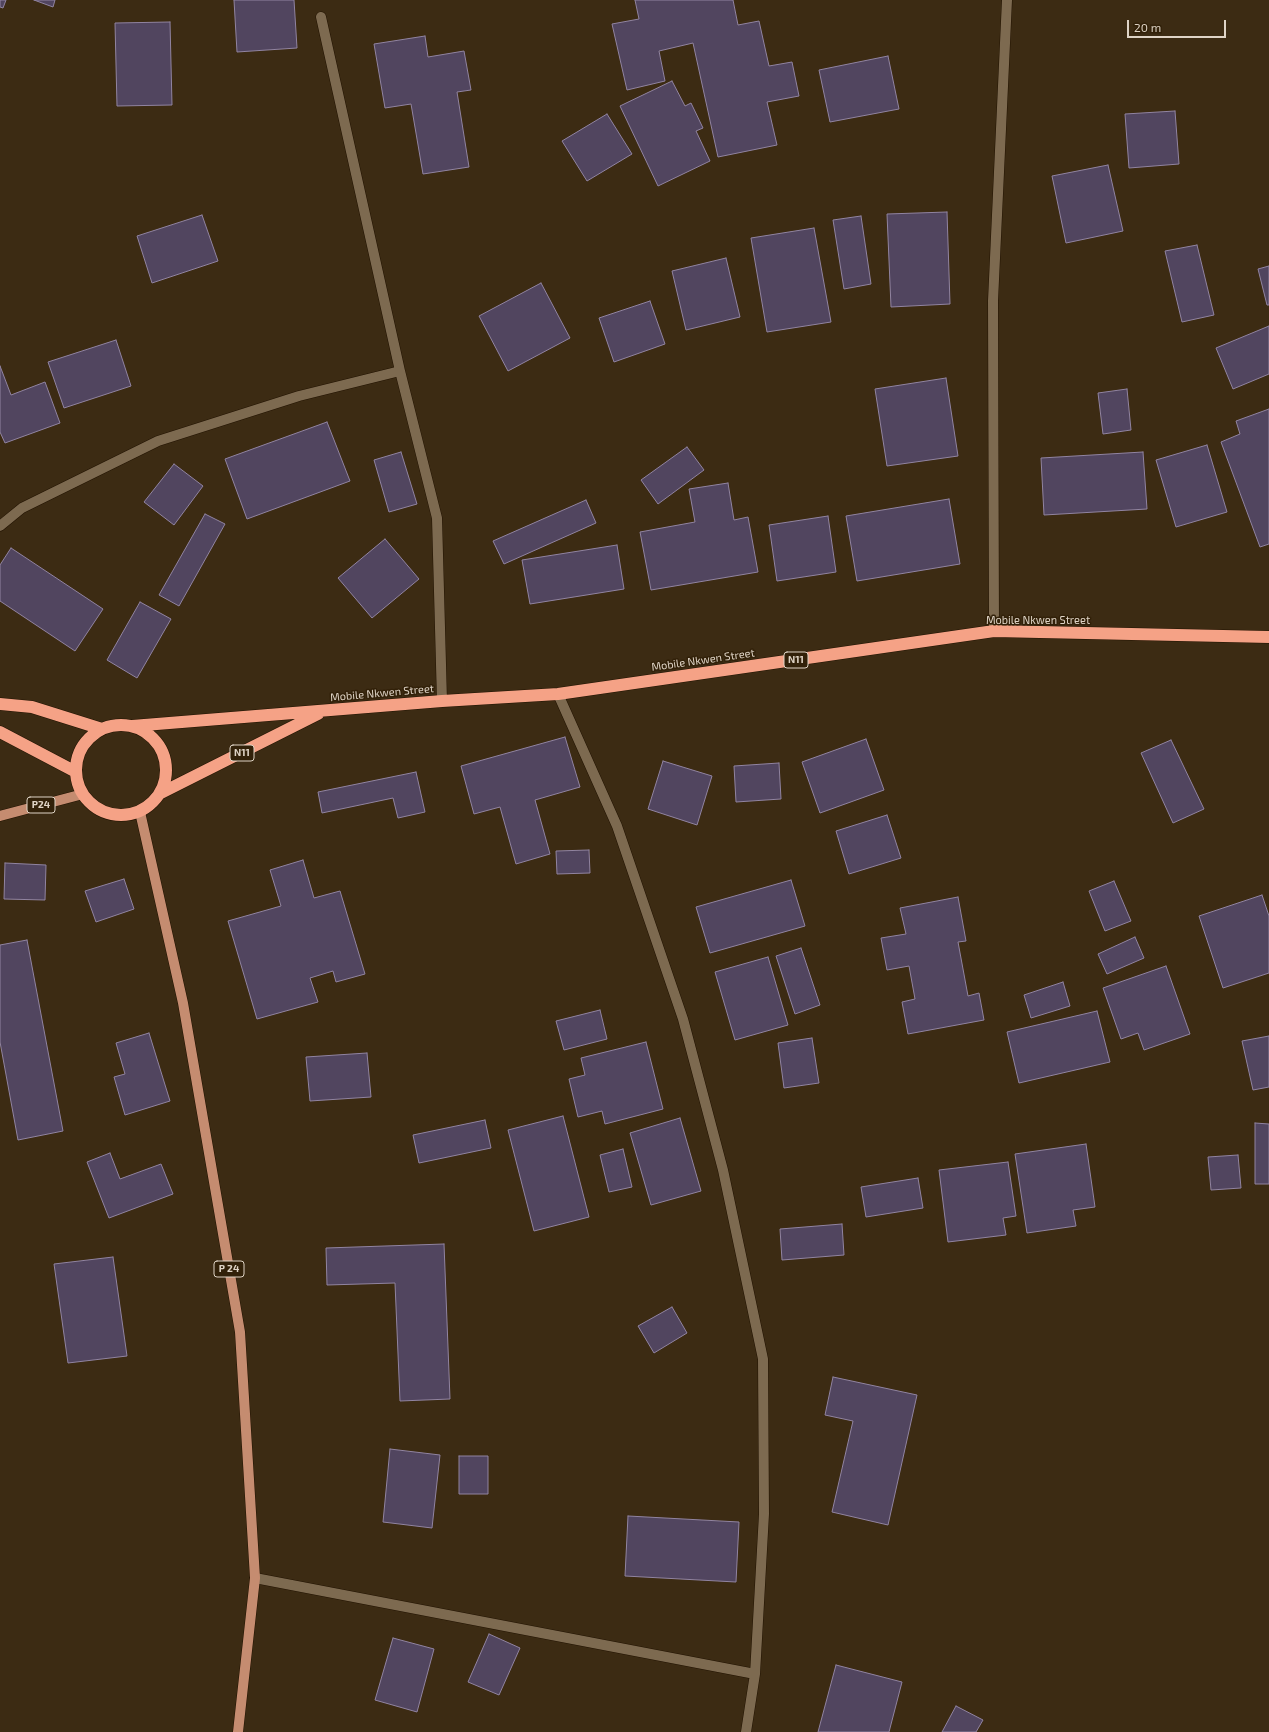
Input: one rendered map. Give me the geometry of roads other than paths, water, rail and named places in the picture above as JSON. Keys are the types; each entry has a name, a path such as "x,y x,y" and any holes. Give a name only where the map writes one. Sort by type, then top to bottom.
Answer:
{"highway":[{"name":"Mobile Nkwen Street","path":"160,794 324,711 442,701 558,694 994,631 1269,637"},
{"path":"0,704 32,707 102,729"},
{"path":"132,726 147,733 158,743 164,753 167,770 165,783 160,794 151,804 140,812 128,815 115,815 102,812 91,804 83,794 78,784 76,772 78,755 87,740 102,729 117,725 132,726 324,711"},
{"path":"0,732 76,772"}],"main road":[{"name":"P24","path":"0,816 83,794"},
{"name":"P 24","path":"140,812 183,1003 240,1332 255,1578 238,1732"}],"street":[{"path":"994,631 993,301 1007,0"},
{"path":"322,16 400,371 437,518 442,701"},
{"path":"0,526 22,508 158,441 299,396 400,371"},
{"path":"558,694 617,826 683,1019 723,1170 763,1359 764,1514 755,1674 746,1732"},
{"path":"255,1578 755,1674"}]}
